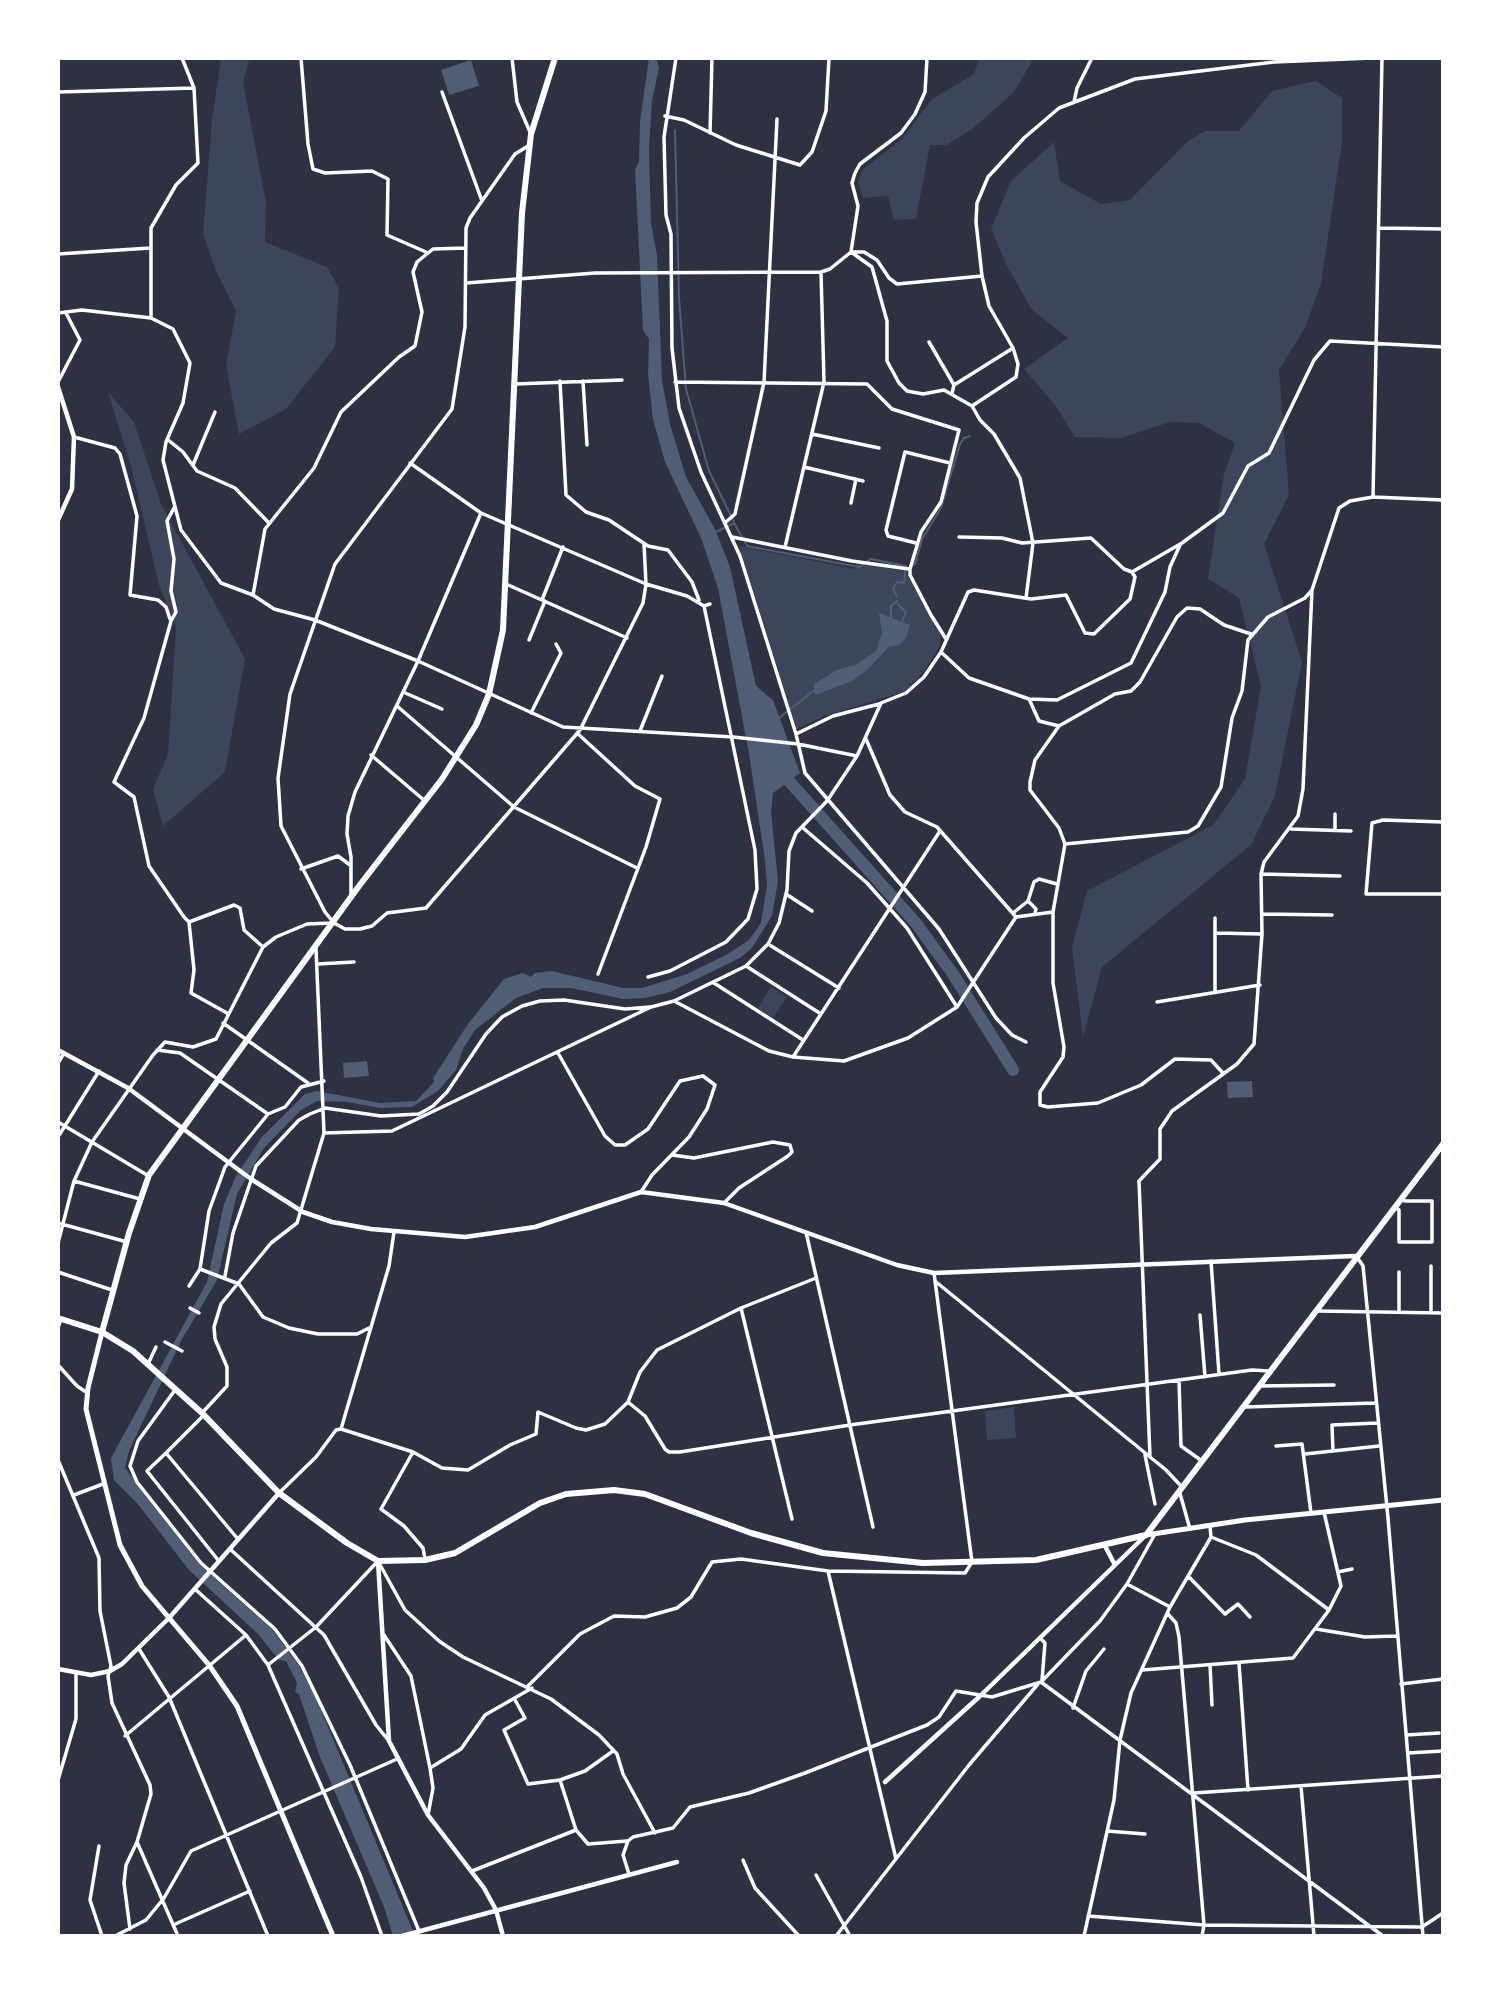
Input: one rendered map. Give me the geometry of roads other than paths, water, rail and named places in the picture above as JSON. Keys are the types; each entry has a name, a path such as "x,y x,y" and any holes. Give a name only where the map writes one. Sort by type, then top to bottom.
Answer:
{"highway":[{"path":"102,1332 149,1175 457,757 476,725 489,694 503,630 522,213 531,134 555,58"},
{"path":"60,1318 102,1332 121,1342 174,1386 279,1493 347,1544 378,1561 425,1560 455,1553 540,1503 587,1490 645,1494 751,1533 823,1553 883,1561 1035,1560 1146,1535 1400,1197 1443,1144"}],"main road":[{"path":"102,1332 87,1392 86,1409 103,1484 128,1563 209,1665 237,1706 333,1936"},
{"path":"1146,1535 1443,1500"}],"street":[{"path":"150,318 151,228 157,213 176,186 198,163 194,88 182,58"},
{"path":"301,58 307,144 313,169 325,173 372,171 388,179 387,235 426,252"},
{"path":"512,58 517,102 531,134"},
{"path":"676,58 666,117 667,215 673,271 676,382 687,433 701,472 732,537 796,734 796,744 805,773 939,929 996,1018 1012,1035 1026,1042"},
{"path":"710,133 712,58"},
{"path":"666,117 684,120 710,133 800,165 812,152 826,111 829,58"},
{"path":"466,283 631,272 821,272 843,261 851,252 858,206 852,183 855,173 860,164 901,133 915,114 925,92 927,58"},
{"path":"1074,102 1077,89 1092,58"},
{"path":"972,406 1016,377 1018,364 1013,348 989,306 982,276 976,222 977,204 988,177 1024,138 1059,108 1135,79 1274,60 1372,58"},
{"path":"1373,498 1381,58"},
{"path":"58,92 194,88"},
{"path":"442,92 482,202"},
{"path":"726,522 735,513 764,382 777,118"},
{"path":"530,145 515,154 470,218 460,366 452,409 335,564 290,694 278,778 281,826 301,869 334,923 345,929 360,929 372,926 387,913 426,908 579,731 643,603 646,584 643,544"},
{"path":"1378,228 1443,229"},
{"path":"253,595 258,558 269,523 314,468 341,412 399,357 415,346 422,312 413,272 426,252 442,247 466,248"},
{"path":"58,254 150,248"},
{"path":"851,252 864,252 877,260 889,278 897,284 982,276"},
{"path":"851,252 872,267 887,321 887,361 899,383 907,391 952,393 972,406 980,420 994,434 1020,478 1032,543 1026,598"},
{"path":"785,547 824,382 821,272"},
{"path":"58,313 82,310 150,318 173,329 190,363 183,403 167,439 163,460 174,508 188,544 221,583 253,595 274,609 315,620 418,661 563,727 579,731 640,731 733,737 796,744 857,755"},
{"path":"58,520 72,489 74,437 58,385 80,340 65,313"},
{"path":"1132,572 1181,543 1223,513 1248,466 1269,453 1314,359 1330,341 1443,347"},
{"path":"929,342 954,385"},
{"path":"952,393 954,385 1013,348"},
{"path":"515,384 622,380"},
{"path":"560,381 566,495 586,512 609,520 643,544 668,550 692,582 704,606 733,737 757,869 754,905 748,919 726,942 670,971 648,977"},
{"path":"583,381 587,445"},
{"path":"676,382 867,384 892,408 959,430 941,502 916,543 910,569 920,595 946,639"},
{"path":"193,465 215,412"},
{"path":"812,434 879,448"},
{"path":"74,437 115,448 120,454 137,516 130,596 158,600 166,607 171,621"},
{"path":"167,439 197,471 235,488 269,523"},
{"path":"916,543 888,536 886,530 905,452 950,463"},
{"path":"410,463 481,513 646,584 699,600"},
{"path":"804,467 863,481"},
{"path":"851,503 856,479"},
{"path":"1150,1457 1139,1181 1160,1159 1160,1129 1164,1121 1222,1072 1237,1064 1254,1044 1262,934 1261,874 1264,862 1298,816 1304,782 1312,590 1339,508 1350,501 1373,498 1443,500"},
{"path":"174,508 167,521 174,559 171,591 176,612 171,621 144,718 114,782 134,797 149,866 189,922 194,970 191,993 227,1014"},
{"path":"351,899 348,816 371,755 418,661 481,513"},
{"path":"732,537 910,569"},
{"path":"796,734 833,716 906,693 924,677 941,652 968,592 974,590 1026,598 1066,596 1085,633 1094,634 1129,599 1135,577 1132,572 1124,569 1091,538 1032,543 959,537"},
{"path":"941,652 969,678 1029,699 1057,700 1131,663 1165,592 1170,567 1181,543"},
{"path":"529,640 563,547"},
{"path":"506,584 627,638"},
{"path":"1065,844 1188,832 1198,826 1221,787 1232,718 1242,691 1245,652 1251,634 1268,617 1305,598 1312,590"},
{"path":"704,606 710,604"},
{"path":"1222,1072 1211,1060 1175,1059 1141,1085 1097,1103 1048,1107 1040,1105 1043,1085 1059,1064 1064,1047 1053,983 1053,912 1065,844 1059,828 1030,790 1030,782 1035,760 1059,726 1115,694 1131,691 1140,682 1177,617 1187,608 1200,609 1224,625 1251,634"},
{"path":"531,712 561,653 556,644"},
{"path":"640,731 662,676"},
{"path":"403,692 442,709"},
{"path":"1029,699 1038,721 1059,726"},
{"path":"324,1133 392,1131 651,1007 714,983 746,966 768,944 779,923 786,894 789,851 796,833 827,801 866,739 881,703"},
{"path":"396,706 514,807 637,868"},
{"path":"579,731 635,786 660,799 598,974"},
{"path":"866,739 890,795 905,813 940,831 1014,915"},
{"path":"371,755 425,801"},
{"path":"1335,814 1335,830"},
{"path":"1443,822 1383,820 1372,823 1366,894 1443,894"},
{"path":"803,825 867,883 890,909 919,945 957,1007"},
{"path":"1291,829 1351,831"},
{"path":"793,1057 940,831"},
{"path":"301,869 338,856 351,867"},
{"path":"1261,874 1340,876"},
{"path":"674,1000 759,1047 793,1057 844,1060 873,1052 908,1038 957,1007 1014,915 1028,901 1034,882 1040,879 1058,884"},
{"path":"786,894 812,911"},
{"path":"1028,901 1036,909 1035,914"},
{"path":"189,922 234,905 240,908 244,929 263,947"},
{"path":"1014,915 1053,912"},
{"path":"1262,914 1332,915"},
{"path":"1215,918 1215,992"},
{"path":"58,1243 74,1181 92,1143 157,1050 165,1042 193,1047 216,1039 263,947 276,937 307,924 334,923"},
{"path":"1215,933 1262,934"},
{"path":"768,944 839,988"},
{"path":"218,1560 147,1471 227,1386 227,1367 215,1339 214,1327 221,1304 271,1243 297,1223 303,1212 324,1133 324,1081 316,949"},
{"path":"317,964 355,962"},
{"path":"746,966 821,1015"},
{"path":"714,983 804,1041"},
{"path":"1157,1002 1259,985"},
{"path":"223,1276 233,1233 256,1166 299,1120 325,1108 381,1116 419,1114 433,1106 447,1092 486,1034 502,1017 522,1006 540,1001 564,1000 625,1009 651,1007"},
{"path":"223,1023 308,1083"},
{"path":"58,1050 128,1088 251,1179 303,1212 332,1222 465,1237 535,1227 641,1192 724,1203 897,1265 934,1273 1356,1256 1363,1266 1423,1936"},
{"path":"157,1050 180,1053 268,1114"},
{"path":"58,1063 64,1053"},
{"path":"558,1053 605,1136 615,1145 636,1140 648,1129 680,1081 703,1076 711,1081 715,1091 690,1137 644,1185 641,1192"},
{"path":"58,1137 99,1071"},
{"path":"189,1286 201,1269 209,1211 216,1186 237,1150 268,1114 285,1107 308,1083 324,1081"},
{"path":"58,1122 149,1175"},
{"path":"672,1155 694,1158 774,1142 792,1148 788,1156 739,1188 724,1203"},
{"path":"74,1181 140,1199"},
{"path":"1394,1205 1399,1210 1399,1242 1432,1242 1432,1201 1405,1201 1400,1197"},
{"path":"58,1223 127,1242"},
{"path":"341,1429 389,1266 394,1231"},
{"path":"806,1231 873,1527"},
{"path":"1212,1261 1219,1375"},
{"path":"1431,1266 1431,1313"},
{"path":"201,1269 239,1284 264,1317 289,1328 318,1334 357,1334 371,1326"},
{"path":"58,1272 113,1290"},
{"path":"1399,1272 1399,1312"},
{"path":"430,1768 461,1749 485,1715 515,1700 580,1634 614,1616 645,1618 677,1608 691,1597 712,1562 741,1559 828,1571 965,1573 972,1562 950,1412 934,1273"},
{"path":"58,1669 76,1674 110,1671 139,1649 237,1538 316,1457 336,1430 341,1429 413,1452 442,1468 468,1470 510,1445 536,1434 538,1412 586,1430 605,1424 628,1402 640,1372 657,1350 741,1308 816,1278"},
{"path":"935,1281 1150,1457 1181,1489 1190,1529"},
{"path":"190,1308 199,1313"},
{"path":"741,1308 792,1519"},
{"path":"1315,1311 1443,1313"},
{"path":"1200,1315 1205,1377"},
{"path":"58,1328 60,1318"},
{"path":"165,1342 182,1351"},
{"path":"149,1365 156,1347"},
{"path":"58,1365 77,1386 87,1392"},
{"path":"628,1402 645,1416 669,1452 1179,1380 1269,1371"},
{"path":"1179,1380 1181,1447 1202,1461"},
{"path":"1259,1386 1334,1385"},
{"path":"174,1386 138,1441 130,1466 137,1482 208,1571 275,1629 319,1696 417,1932"},
{"path":"1244,1407 1375,1403"},
{"path":"1333,1451 1332,1425 1377,1423"},
{"path":"1276,1446 1302,1444 1311,1514"},
{"path":"1304,1454 1379,1446"},
{"path":"413,1452 381,1509 404,1526 423,1548 425,1560"},
{"path":"166,1453 237,1538"},
{"path":"1145,1454 1155,1504"},
{"path":"58,1460 100,1558 100,1611 110,1671 112,1703 150,1785 151,1794 137,1842 125,1865 130,1928"},
{"path":"74,1495 103,1484"},
{"path":"1142,1670 1293,1658 1317,1629 1340,1591 1324,1512"},
{"path":"1084,1936 1114,1800 1120,1740 1131,1693 1170,1607 1211,1537 1210,1526"},
{"path":"836,1936 896,1858 1040,1683 1100,1621 1127,1584 1154,1534"},
{"path":"885,1782 979,1697 1146,1535"},
{"path":"1211,1537 1256,1555 1329,1610"},
{"path":"1105,1546 1115,1565"},
{"path":"229,1548 316,1628 389,1741 428,1815 472,1871 496,1910 503,1936"},
{"path":"268,1665 316,1628 378,1561"},
{"path":"378,1561 389,1741"},
{"path":"378,1561 405,1610 439,1641 463,1657 530,1687 587,1724 614,1751 655,1833"},
{"path":"1338,1573 1352,1569"},
{"path":"828,1571 896,1858"},
{"path":"1189,1577 1225,1614 1238,1604 1250,1617"},
{"path":"1127,1584 1170,1607"},
{"path":"193,1588 246,1635 268,1665 326,1792 382,1936"},
{"path":"1168,1614 1178,1629 1204,1924 1202,1936"},
{"path":"1317,1629 1365,1637 1397,1636"},
{"path":"383,1634 411,1676 433,1788 428,1815"},
{"path":"125,1736 246,1635"},
{"path":"1040,1638 1045,1643 1040,1683"},
{"path":"139,1649 169,1697 268,1936"},
{"path":"1073,1707 1086,1671 1104,1649"},
{"path":"1239,1663 1248,1790"},
{"path":"1210,1665 1212,1705"},
{"path":"58,1780 76,1719 76,1674"},
{"path":"1401,1684 1443,1679"},
{"path":"629,1874 623,1855 628,1841 633,1837 673,1828 690,1808 760,1789 927,1725 939,1717 956,1691 968,1691 979,1697 992,1697 1040,1683"},
{"path":"1040,1683 1383,1936"},
{"path":"515,1700 525,1718 504,1730 528,1784 560,1780 584,1771 614,1751"},
{"path":"1406,1735 1438,1733"},
{"path":"1408,1754 1443,1751"},
{"path":"115,1936 146,1920 162,1900 191,1851 397,1759"},
{"path":"1192,1794 1443,1776"},
{"path":"560,1780 576,1830 588,1844 628,1841"},
{"path":"1301,1786 1314,1936"},
{"path":"472,1871 576,1830"},
{"path":"1107,1831 1145,1834"},
{"path":"137,1842 178,1936"},
{"path":"100,1846 90,1900 102,1936"},
{"path":"743,1860 755,1888 799,1936"},
{"path":"402,1936 677,1862"},
{"path":"816,1875 850,1936"},
{"path":"173,1925 250,1891"},
{"path":"1088,1916 1204,1924 1422,1927 1443,1913"}],"waterway":[{"path":"675,130 679,298 686,389 709,471 734,522"},
{"path":"911,565 915,564 922,539 941,508 960,444 964,438 970,436"},
{"path":"716,532 734,523 742,537"},
{"path":"745,542 747,546 859,567 871,559 906,566 904,583 897,582 893,589 897,596"},
{"path":"891,619 891,606 897,601"},
{"path":"898,604 906,613 902,621"},
{"path":"779,718 816,689"},
{"path":"780,771 915,922 953,974 1013,1070"}]}
